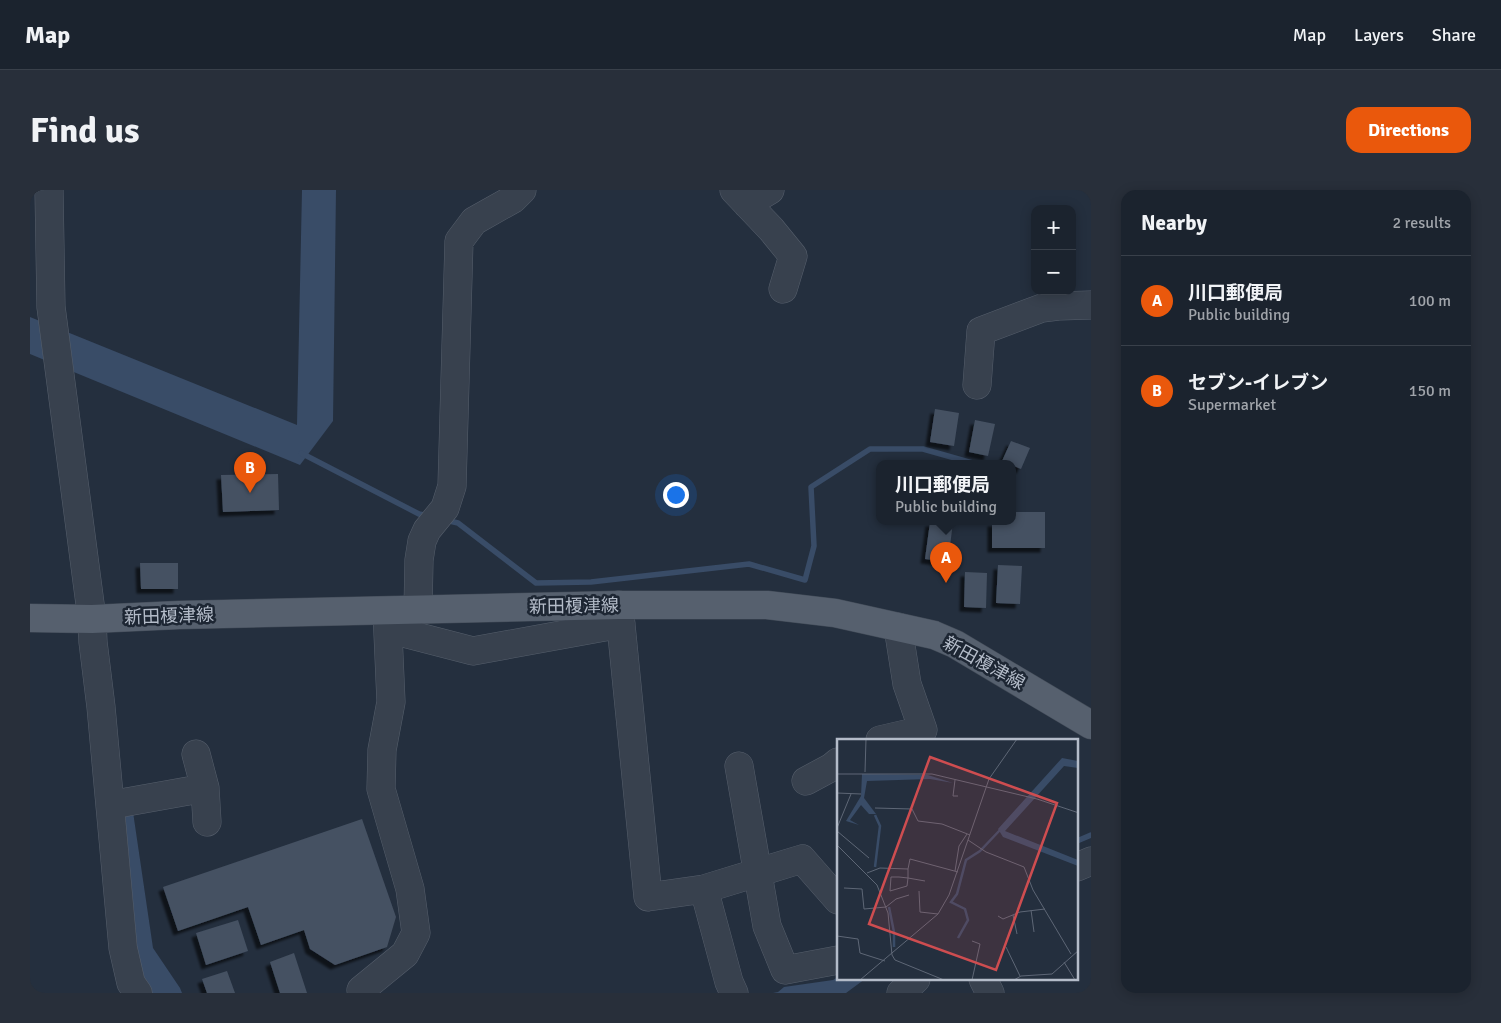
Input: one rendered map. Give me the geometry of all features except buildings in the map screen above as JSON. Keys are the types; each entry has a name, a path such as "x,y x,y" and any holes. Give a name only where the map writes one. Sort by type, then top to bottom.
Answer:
{"main road":[{"name":"新田榎津線","path":"30,618 92,619 179,615 388,620 418,610 620,614 767,605 835,613 934,635 955,644 1091,725"}],"street":[{"path":"49,190 50,307 92,619 123,948 131,982 138,993"},
{"path":"418,610 419,560 422,541 426,530 445,508 452,486 459,241 474,220 514,199 522,190"},
{"path":"770,190 741,197 793,256 783,289"},
{"path":"977,385 981,331 1042,308 1091,304"},
{"path":"362,993 361,990 405,954 416,933 410,889 381,789 382,750 391,702 388,620 473,652 620,614 648,897 704,889 802,859 837,899"},
{"path":"884,739 923,730 906,684 898,627"},
{"path":"196,754 205,788 207,822"},
{"path":"806,781 837,763"},
{"path":"739,766 767,926 785,970 837,960"},
{"path":"110,805 205,788"},
{"path":"1078,867 1091,861"},
{"path":"704,889 729,982 734,993"},
{"path":"900,993 915,980"},
{"path":"984,980 990,993"}],"water":[{"path":"302,190 336,190 333,421 300,465 30,354 30,317 297,425"},
{"path":"133,812 153,948 182,993 150,993 136,969 118,821"},
{"path":"837,978 837,980 864,980 846,993 773,993 778,992 784,987 833,980"}],"waterway":[{"path":"445,520 458,523 536,583 591,582 749,564 805,580 814,546 811,487 870,449 923,449 962,460"},
{"path":"301,453 419,514 429,516"},
{"path":"1078,841 1091,835"}],"place":[{"name":"セブン-イレブン","path":"250,493"},
{"name":"川口郵便局","path":"946,583"}]}
